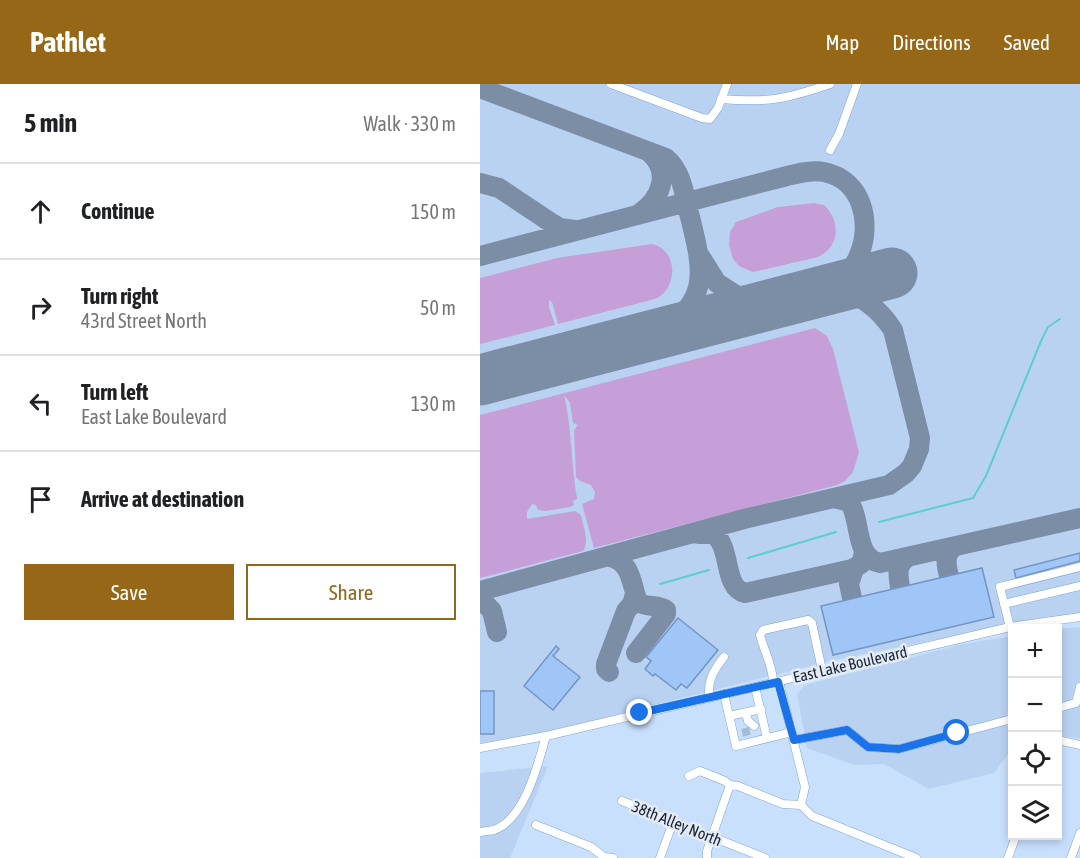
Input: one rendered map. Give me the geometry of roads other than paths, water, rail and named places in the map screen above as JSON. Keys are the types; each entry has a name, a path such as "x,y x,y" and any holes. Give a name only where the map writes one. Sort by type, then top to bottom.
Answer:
{"street":[{"path":"611,84 710,119 714,116 727,84"},
{"path":"722,99 754,102 780,99 830,84"},
{"path":"830,150 839,134 857,84"},
{"path":"1009,624 1000,586 1080,567"},
{"path":"1004,604 1080,586"},
{"name":"East Lake Boulevard","path":"1031,624 1080,617"},
{"path":"801,805 805,787 792,732 773,671 764,653 760,635 763,630 808,620 812,623 822,670"},
{"name":"East Lake Boulevard","path":"480,748 546,736 1008,627"},
{"path":"709,697 708,682 724,657"},
{"path":"755,687 767,738"},
{"path":"1062,707 1076,703 1080,687"},
{"path":"724,694 736,746 751,732"},
{"path":"729,716 761,709"},
{"path":"746,712 751,732"},
{"path":"794,740 847,730 868,747 899,749 1008,720"},
{"path":"751,732 767,738 792,732"},
{"path":"480,832 496,830 518,811 529,789 546,736"},
{"path":"1062,741 1080,745"},
{"path":"689,776 700,771 730,785 783,804 801,805 812,816 916,858"},
{"path":"707,858 711,837 730,785"},
{"name":"38th Alley North","path":"622,801 765,858"},
{"path":"660,858 673,822"},
{"path":"536,825 591,847 604,857 613,858"},
{"path":"1071,858 1080,833"},
{"path":"1008,858 1015,840"}],"waterway":[{"path":"879,522 973,498 986,476 1041,341 1048,327 1060,319"},
{"path":"748,558 836,532"},
{"path":"660,584 709,570"}],"tunnel":[{"path":"745,728 747,736"}]}
